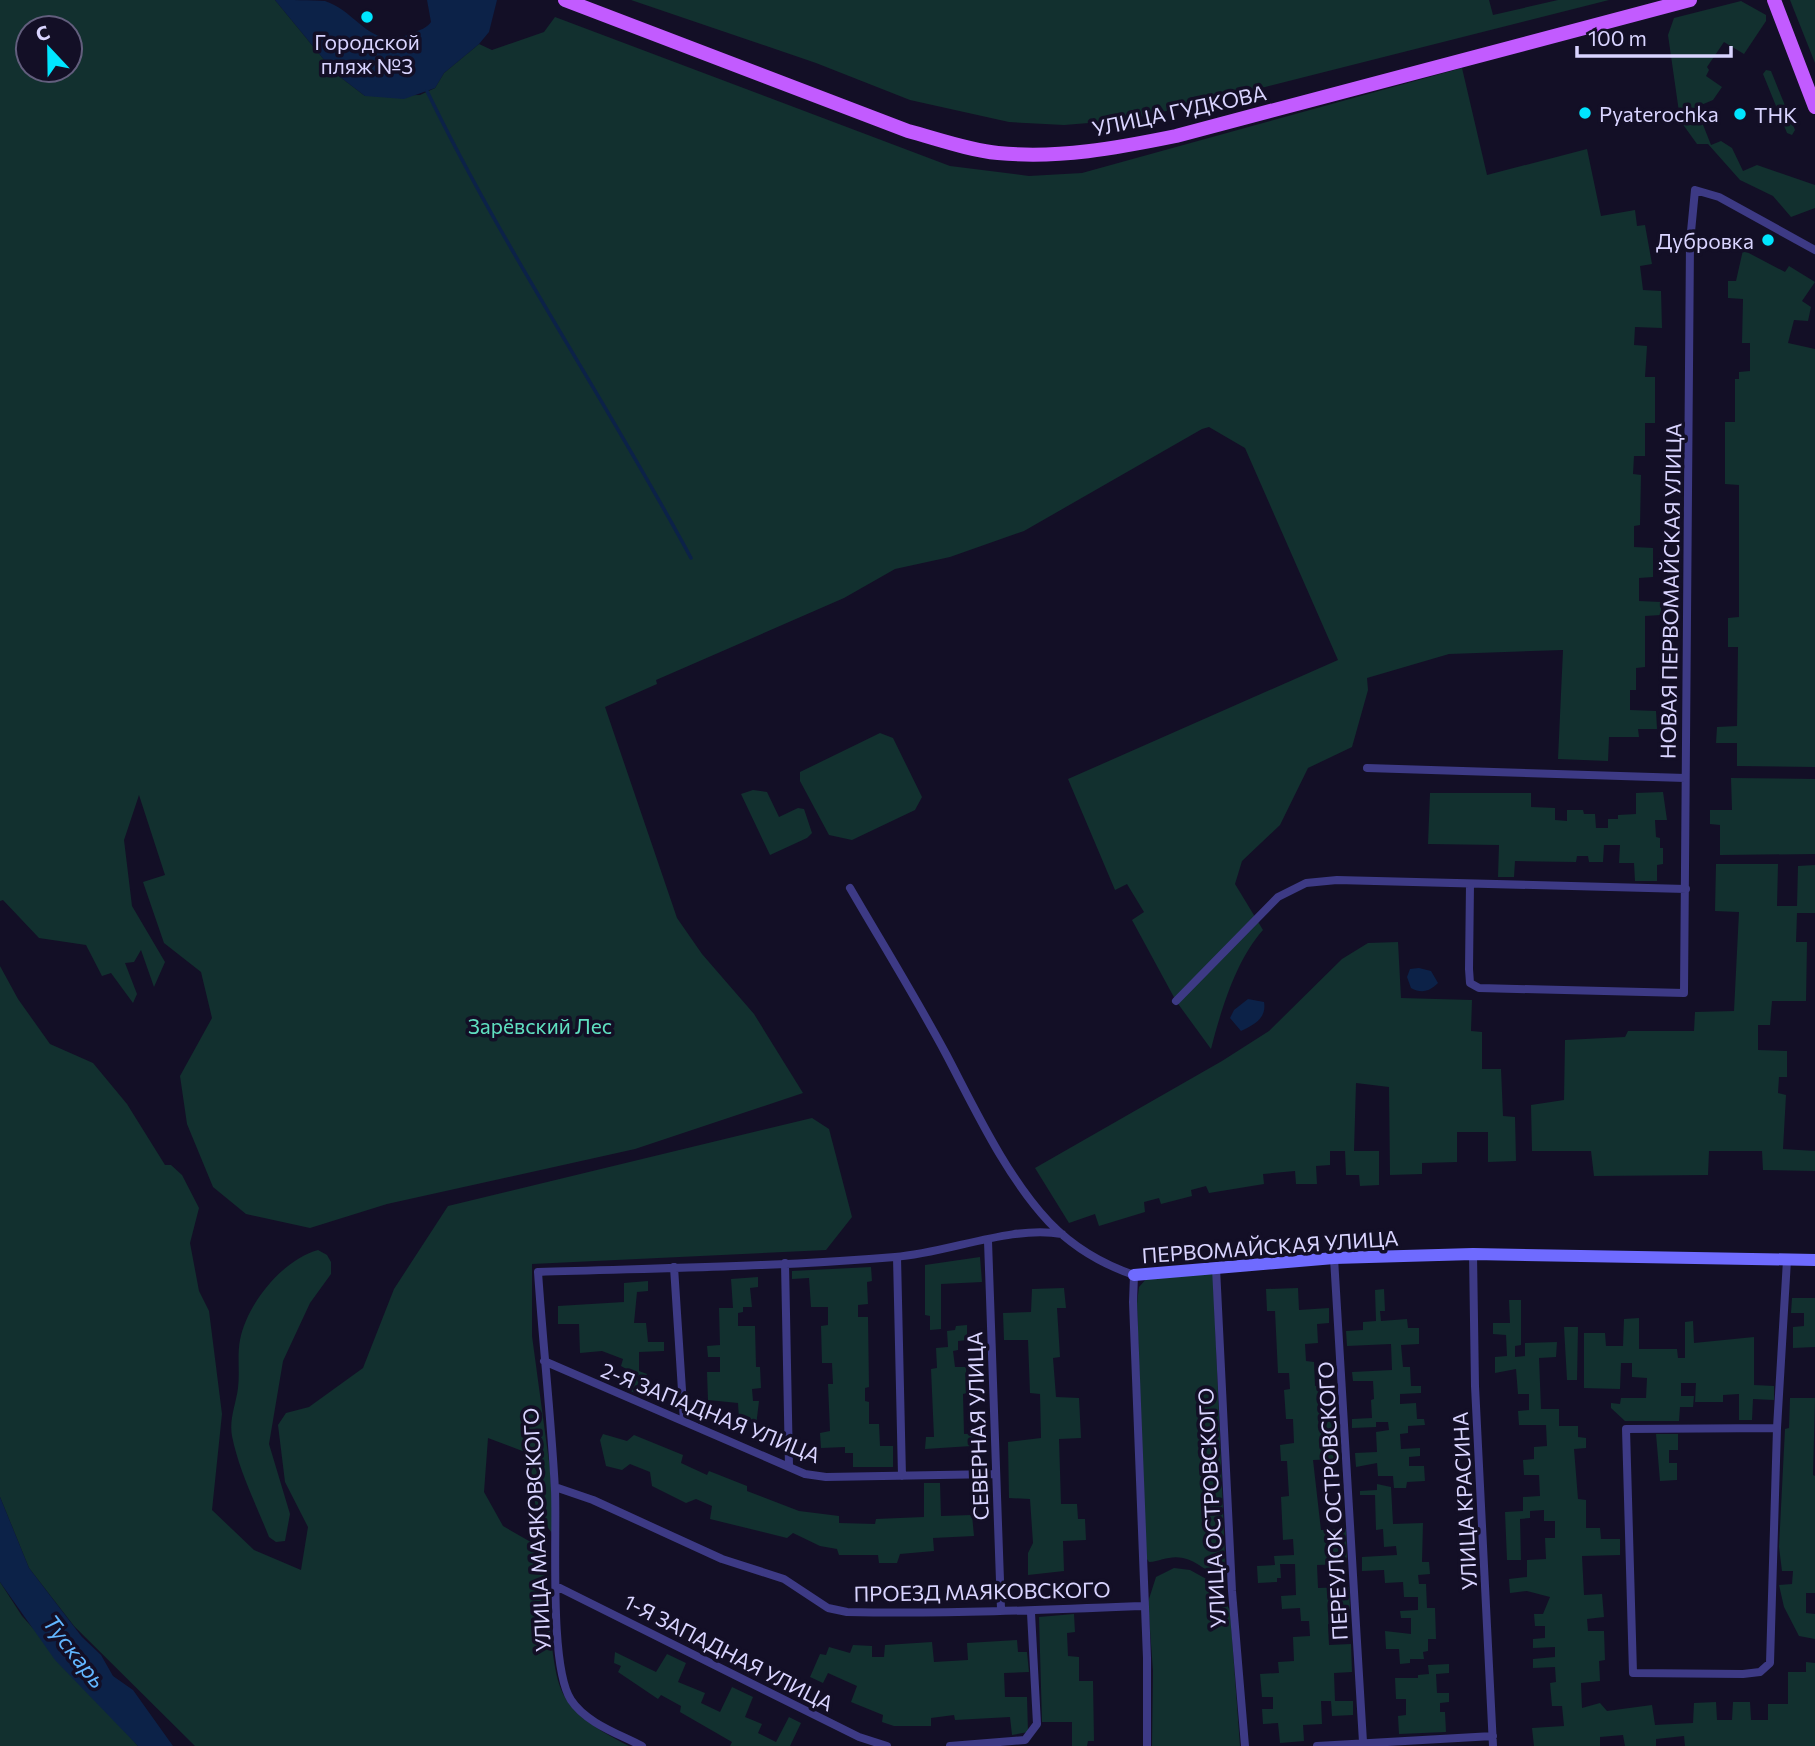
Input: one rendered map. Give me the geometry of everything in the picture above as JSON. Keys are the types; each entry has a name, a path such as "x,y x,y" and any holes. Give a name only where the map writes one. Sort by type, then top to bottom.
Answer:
{"main road":[{"name":"УЛИЦА ГУДКОВА","path":"565,0 908,131 974,149 1036,155 1119,148 1176,136 1690,0"},
{"path":"1774,0 1815,107"}],"street":[{"name":"НОВАЯ ПЕРВОМАЙСКАЯ УЛИЦА","path":"1470,884 1469,970 1471,983 1479,988 1684,993 1690,243 1695,190 1719,197 1815,250"},
{"path":"1367,768 1685,778"},
{"path":"1176,1001 1278,897 1299,886 1337,880 1686,889"},
{"name":"ПЕРВОМАЙСКАЯ УЛИЦА","path":"850,888 998,1148 1041,1211 1062,1234 1105,1264 1134,1275 1334,1258 1473,1254 1815,1260"},
{"path":"684,1421 674,1268 897,1257 1032,1232 1062,1234"},
{"name":"СЕВЕРНАЯ УЛИЦА","path":"988,1241 1001,1609"},
{"name":"УЛИЦА КРАСИНА","path":"1473,1254 1476,1399 1493,1746"},
{"path":"897,1257 902,1476"},
{"name":"ПЕРЕУЛОК ОСТРОВСКОГО","path":"1334,1258 1363,1742"},
{"path":"1777,1428 1626,1429 1633,1673 1743,1674 1760,1672 1770,1663 1777,1428 1787,1260"},
{"path":"785,1263 789,1466"},
{"name":"УЛИЦА МАЯКОВСКОГО","path":"642,1746 605,1727 571,1700 563,1682 556,1586 555,1487 538,1272 674,1268"},
{"name":"УЛИЦА ОСТРОВСКОГО","path":"1216,1268 1231,1591 1245,1746"},
{"path":"1134,1275 1132,1301 1147,1746"},
{"name":"2-Я ЗАПАДНАЯ УЛИЦА","path":"544,1361 805,1474 826,1477 996,1474"},
{"name":"ПРОЕЗД МАЯКОВСКОГО","path":"555,1487 593,1500 722,1559 784,1579 828,1608 847,1612 1001,1609 1031,1613 1143,1606"},
{"name":"1-Я ЗАПАДНАЯ УЛИЦА","path":"556,1586 859,1737 887,1746"},
{"path":"950,1746 1025,1740 1032,1734 1037,1724 1031,1613"},
{"path":"1317,1746 1493,1736"}],"green space":[{"name":"Зарёвский Лес","path":"0,0 275,0 335,73 365,96 420,95 435,88 444,73 479,44 492,50 544,32 555,17 950,166 1029,176 1082,173 1462,68 1487,175 1587,149 1601,216 1635,210 1637,226 1645,225 1652,264 1640,266 1643,290 1661,291 1662,328 1635,327 1634,345 1647,346 1645,377 1655,377 1655,423 1645,423 1645,456 1634,456 1633,474 1641,475 1640,525 1634,526 1634,547 1653,548 1653,577 1639,578 1639,601 1661,602 1661,615 1645,616 1645,667 1636,668 1636,690 1630,690 1630,710 1656,711 1657,729 1638,729 1639,737 1609,737 1608,761 1558,759 1563,650 1449,654 1367,678 1368,690 1352,747 1308,768 1280,825 1242,861 1235,884 1263,930 1237,971 1211,1049 1176,1001 1132,920 1144,912 1127,884 1115,890 1068,779 1338,660 1245,448 1209,427 1024,531 950,557 895,569 844,598 656,680 657,684 605,707 677,918 702,954 754,1014 803,1093 635,1149 387,1204 310,1228 246,1214 213,1187 187,1124 180,1076 212,1018 201,972 164,943 143,882 165,875 139,795 124,840 132,906 165,962 154,987 141,950 134,962 125,963 137,994 133,1003 111,973 102,976 86,945 39,938 3,900 0,901"},
{"path":"631,0 1489,0 1493,15 1558,0 1609,0 1198,104 1126,120 1064,125 1009,122 910,100 816,63"},
{"path":"1790,0 1815,0 1815,63"},
{"path":"1741,1 1766,15 1766,21 1744,54 1724,42 1707,67 1709,70 1706,76 1722,87 1713,100 1701,105 1698,112 1711,145 1721,141 1732,148 1743,171 1757,165 1815,185 1815,208 1791,217 1773,196 1740,180 1708,144 1697,144 1679,119 1698,107 1679,112 1668,35 1674,18"},
{"path":"1766,70 1771,71 1795,130 1792,135 1787,133 1763,74"},
{"path":"1743,250 1785,272 1789,266 1815,282 1802,301 1811,307 1808,321 1794,320 1788,343 1815,349 1815,767 1737,766 1737,743 1716,743 1717,727 1737,726 1738,647 1728,647 1728,618 1739,617 1739,485 1725,484 1725,422 1735,422 1735,379 1739,379 1739,372 1750,371 1750,343 1742,343 1743,299 1728,298 1728,281 1736,281"},
{"path":"880,733 893,738 922,797 915,810 852,840 829,835 800,781 800,772"},
{"path":"1731,778 1815,779 1815,854 1720,855 1720,825 1710,824 1710,810 1732,810"},
{"path":"753,790 767,792 779,817 798,808 804,809 812,833 807,838 770,855 741,794"},
{"path":"1663,792 1667,820 1655,820 1656,837 1660,838 1660,848 1663,848 1663,864 1657,865 1657,881 1635,881 1634,863 1619,863 1620,845 1604,845 1603,862 1589,862 1588,856 1577,856 1576,862 1515,861 1514,877 1498,877 1499,845 1428,844 1430,793 1531,793 1531,807 1555,808 1555,820 1567,821 1567,810 1583,810 1584,814 1595,814 1596,828 1608,828 1608,819 1618,819 1618,815 1636,814 1636,793"},
{"path":"1716,864 1778,864 1777,906 1797,906 1798,866 1815,865 1815,913 1797,913 1796,942 1807,942 1806,1001 1772,1001 1770,1025 1758,1025 1758,1050 1787,1051 1787,1077 1779,1077 1778,1093 1786,1095 1783,1149 1815,1151 1815,1171 1763,1170 1762,1151 1709,1151 1708,1175 1594,1176 1591,1151 1532,1151 1531,1105 1564,1100 1565,1040 1625,1037 1628,1031 1694,1031 1695,1012 1734,1011 1739,912 1715,911"},
{"path":"1398,942 1401,998 1472,1000 1471,1031 1482,1032 1482,1069 1501,1069 1503,1116 1515,1117 1516,1161 1488,1162 1488,1132 1457,1132 1457,1162 1422,1163 1422,1174 1390,1175 1389,1087 1356,1083 1354,1151 1379,1151 1379,1185 1360,1186 1359,1175 1346,1175 1345,1151 1330,1151 1330,1165 1316,1166 1317,1184 1296,1184 1295,1171 1263,1174 1264,1184 1209,1193 1206,1186 1191,1190 1192,1196 1161,1204 1159,1198 1144,1202 1145,1212 1099,1226 1095,1214 1069,1223 1035,1168 1222,1061 1269,1031 1342,959 1368,943"},
{"path":"0,966 18,999 50,1044 93,1063 127,1104 165,1165 171,1165 182,1175 199,1208 190,1243 199,1291 209,1311 222,1414 212,1510 254,1550 301,1570 308,1527 285,1482 278,1425 286,1413 309,1407 363,1368 394,1289 448,1206 812,1118 829,1129 852,1217 826,1250 532,1264 532,1336 550,1469 555,1537 537,1513 525,1452 488,1438 484,1492 503,1526 536,1545 548,1563 540,1607 547,1608 557,1677 562,1692 584,1719 629,1746 195,1746 74,1626 29,1568 0,1497"},
{"path":"318,1250 327,1255 331,1262 331,1274 310,1303 283,1361 269,1444 290,1514 285,1541 276,1542 269,1537 253,1500 232,1436 232,1418 239,1382 239,1346 250,1312 268,1285 292,1263"},
{"path":"980,1257 982,1282 941,1284 941,1329 930,1330 930,1316 925,1315 925,1265"},
{"path":"871,1267 872,1281 867,1282 868,1304 858,1305 858,1317 868,1317 869,1387 865,1388 865,1401 869,1402 869,1424 879,1424 880,1446 893,1446 893,1467 853,1467 853,1453 845,1453 845,1447 821,1448 820,1433 830,1431 828,1384 833,1384 832,1363 822,1363 821,1326 828,1325 828,1307 811,1307 809,1278 792,1279 792,1271"},
{"path":"1213,1273 1224,1573 1212,1572 1183,1558 1149,1562 1145,1556 1137,1303 1139,1287 1147,1278"},
{"path":"758,1277 758,1287 750,1288 752,1307 743,1307 743,1312 738,1313 738,1326 755,1326 756,1367 760,1367 761,1388 752,1389 753,1401 759,1401 756,1426 739,1419 738,1403 708,1400 707,1372 720,1372 720,1357 708,1357 707,1346 720,1345 719,1308 733,1308 731,1279"},
{"path":"648,1281 648,1291 637,1292 634,1323 646,1323 648,1342 664,1342 664,1351 639,1352 639,1371 647,1374 637,1394 622,1387 628,1370 621,1366 623,1359 602,1351 580,1353 579,1324 558,1324 558,1306 624,1302 624,1283"},
{"path":"1064,1288 1066,1308 1057,1308 1060,1357 1053,1358 1056,1397 1079,1398 1081,1438 1059,1439 1061,1504 1077,1504 1078,1519 1085,1519 1086,1540 1063,1541 1064,1571 1028,1575 1028,1553 1033,1543 1030,1499 1009,1498 1008,1442 1041,1438 1040,1394 1030,1393 1028,1340 1004,1340 1003,1313 1031,1312 1032,1289"},
{"path":"1298,1288 1299,1310 1329,1308 1329,1323 1317,1324 1318,1343 1305,1344 1306,1361 1314,1362 1315,1386 1320,1386 1321,1405 1336,1405 1338,1459 1313,1460 1321,1530 1346,1529 1347,1564 1317,1565 1318,1588 1349,1587 1350,1609 1335,1610 1335,1623 1328,1624 1329,1645 1351,1644 1352,1672 1334,1673 1335,1701 1353,1701 1353,1715 1332,1716 1331,1701 1321,1701 1322,1724 1303,1725 1304,1741 1280,1743 1278,1723 1263,1724 1262,1709 1273,1709 1273,1697 1262,1697 1260,1674 1279,1673 1278,1662 1294,1661 1293,1637 1310,1636 1309,1621 1301,1621 1300,1608 1282,1609 1281,1596 1296,1595 1295,1564 1280,1564 1281,1578 1277,1578 1277,1582 1258,1583 1257,1566 1275,1565 1274,1556 1294,1555 1293,1539 1283,1540 1281,1497 1289,1496 1287,1461 1281,1461 1280,1445 1294,1443 1293,1419 1286,1419 1284,1390 1290,1389 1289,1373 1278,1373 1275,1311 1267,1311 1266,1289"},
{"path":"1384,1289 1385,1311 1380,1311 1381,1321 1407,1319 1408,1328 1419,1328 1419,1344 1401,1345 1403,1367 1410,1367 1411,1386 1421,1386 1421,1393 1400,1394 1400,1404 1416,1403 1417,1419 1424,1419 1425,1425 1408,1426 1408,1433 1400,1434 1401,1449 1420,1448 1420,1456 1409,1457 1409,1466 1424,1466 1425,1481 1407,1482 1406,1488 1394,1488 1393,1476 1378,1476 1377,1463 1356,1467 1355,1453 1377,1452 1376,1432 1389,1430 1388,1422 1376,1422 1376,1427 1352,1428 1352,1419 1372,1418 1371,1400 1374,1399 1373,1381 1353,1381 1352,1372 1392,1370 1391,1344 1347,1346 1346,1331 1363,1330 1363,1322 1376,1321 1375,1290"},
{"path":"1792,1298 1815,1298 1815,1347 1793,1348 1793,1327 1804,1326 1804,1313 1791,1313"},
{"path":"1509,1300 1521,1300 1521,1345 1515,1346 1515,1357 1525,1356 1525,1343 1557,1342 1556,1357 1539,1358 1541,1409 1559,1409 1559,1426 1578,1426 1578,1437 1586,1438 1586,1448 1574,1449 1578,1499 1586,1500 1586,1528 1600,1528 1601,1539 1620,1539 1620,1555 1582,1556 1584,1595 1602,1594 1604,1617 1587,1619 1588,1631 1604,1631 1605,1660 1599,1661 1600,1681 1581,1683 1582,1708 1600,1703 1607,1711 1652,1705 1655,1725 1693,1723 1694,1703 1716,1702 1717,1720 1732,1720 1733,1702 1750,1702 1751,1720 1768,1720 1768,1704 1788,1704 1788,1672 1806,1672 1806,1662 1815,1663 1815,1746 1685,1746 1684,1736 1656,1739 1656,1746 1625,1746 1623,1735 1600,1737 1600,1746 1534,1746 1532,1728 1564,1726 1562,1706 1552,1706 1550,1683 1556,1682 1555,1667 1533,1668 1533,1659 1555,1657 1555,1647 1533,1648 1533,1639 1545,1638 1545,1626 1535,1626 1534,1614 1543,1614 1550,1597 1527,1591 1510,1593 1509,1579 1527,1577 1527,1560 1546,1559 1545,1538 1555,1538 1555,1521 1544,1521 1544,1510 1530,1511 1530,1518 1520,1519 1521,1560 1507,1560 1505,1512 1523,1511 1523,1497 1540,1496 1539,1475 1524,1475 1523,1460 1534,1459 1534,1447 1547,1446 1546,1425 1519,1425 1518,1411 1529,1410 1529,1394 1518,1394 1516,1369 1495,1373 1495,1357 1507,1356 1506,1335 1493,1334 1493,1323 1510,1323"},
{"path":"1639,1318 1639,1349 1677,1349 1678,1358 1685,1358 1685,1322 1693,1321 1694,1343 1754,1337 1754,1385 1774,1386 1774,1400 1753,1399 1752,1420 1739,1420 1739,1394 1723,1395 1723,1402 1695,1402 1696,1383 1681,1383 1681,1396 1694,1396 1693,1407 1680,1407 1679,1421 1625,1421 1611,1408 1611,1403 1620,1404 1621,1398 1646,1398 1647,1378 1632,1377 1632,1363 1621,1363 1620,1389 1584,1388 1584,1333 1605,1333 1606,1346 1623,1346 1624,1319"},
{"path":"967,1325 967,1340 958,1341 958,1350 953,1351 955,1367 966,1367 967,1393 963,1394 964,1434 987,1433 987,1445 925,1449 926,1437 934,1437 931,1369 937,1368 936,1348 948,1347 947,1331 955,1330 956,1326"},
{"path":"1564,1327 1578,1327 1577,1380 1567,1380"},
{"path":"1790,1398 1815,1398 1815,1593 1806,1593 1806,1613 1815,1614 1815,1639 1799,1636 1784,1607 1779,1585 1792,1584 1793,1571 1782,1571 1779,1547 1785,1429 1789,1428"},
{"path":"603,1434 627,1441 634,1435 683,1455 681,1463 707,1475 709,1471 747,1486 747,1491 799,1511 839,1516 839,1523 875,1524 876,1519 924,1517 924,1483 940,1483 941,1516 972,1515 974,1536 933,1538 934,1551 900,1554 897,1563 879,1563 878,1555 839,1555 837,1549 820,1546 793,1533 787,1538 710,1519 712,1506 696,1499 686,1503 652,1486 650,1472 630,1464 622,1470 606,1466 600,1440"},
{"path":"1656,1434 1678,1434 1678,1450 1669,1450 1669,1463 1677,1463 1677,1480 1660,1481"},
{"path":"1377,1484 1391,1487 1393,1524 1423,1523 1422,1562 1429,1562 1430,1574 1418,1575 1419,1584 1426,1584 1427,1608 1435,1608 1436,1639 1428,1639 1428,1651 1423,1652 1424,1659 1410,1659 1410,1663 1400,1664 1399,1649 1386,1649 1385,1631 1411,1634 1411,1618 1401,1618 1400,1611 1418,1610 1418,1597 1404,1597 1403,1582 1385,1583 1384,1570 1362,1571 1362,1557 1397,1555 1396,1546 1384,1547 1383,1529 1376,1530 1375,1495 1360,1495 1360,1491 1377,1490"},
{"path":"1174,1568 1190,1570 1210,1581 1230,1610 1240,1746 1152,1746 1153,1671 1148,1602 1156,1577"},
{"path":"0,1582 22,1616 138,1746 0,1746"},
{"path":"1074,1614 1075,1632 1067,1633 1068,1656 1079,1657 1079,1681 1093,1681 1094,1741 1088,1741 1087,1746 1072,1746 1072,1722 1042,1722 1039,1617"},
{"path":"1017,1640 1018,1652 1027,1652 1029,1672 1004,1673 1005,1697 1027,1697 1028,1732 1012,1735 1010,1717 955,1720 954,1715 931,1718 931,1726 894,1726 882,1722 883,1715 851,1702 857,1686 828,1673 823,1683 810,1677 820,1654 826,1655 829,1647 850,1653 853,1645 872,1646 872,1657 884,1657 885,1645 932,1642 934,1662 968,1660 967,1643"},
{"path":"615,1652 656,1672 667,1654 686,1663 678,1682 705,1693 701,1703 720,1712 732,1687 753,1697 745,1717 762,1724 758,1733 776,1742 789,1717 801,1723 790,1746 730,1746 732,1742 680,1712 681,1706 661,1695 658,1699 618,1672 621,1666 614,1663"},
{"path":"1449,1664 1449,1673 1436,1674 1437,1693 1449,1693 1449,1702 1440,1703 1440,1712 1445,1712 1446,1732 1399,1734 1398,1716 1406,1715 1406,1699 1396,1699 1395,1678 1418,1678 1418,1675 1429,1674 1428,1665"}],"water":[{"path":"275,0 325,1 337,6 375,34 385,38 398,38 423,29 431,22 427,0 497,0 489,32 479,44 444,73 435,88 404,99 365,96 335,73"},
{"path":"1410,969 1431,971 1438,983 1426,991 1411,988 1407,977"},
{"path":"1248,999 1264,1002 1264,1012 1255,1023 1241,1031 1230,1018 1234,1010"},
{"name":"Тускарь","path":"0,1497 29,1568 82,1637 101,1655 113,1676 133,1690 173,1746 138,1746 55,1660 0,1582"}],"waterway":[{"path":"427,91 489,210 691,558"}],"place":[{"name":"Городской пляж №3","path":"367,17"},
{"name":"Pyaterochka","path":"1585,113"},
{"name":"ТНК","path":"1740,114"},
{"name":"Дубровка","path":"1768,240"}]}
